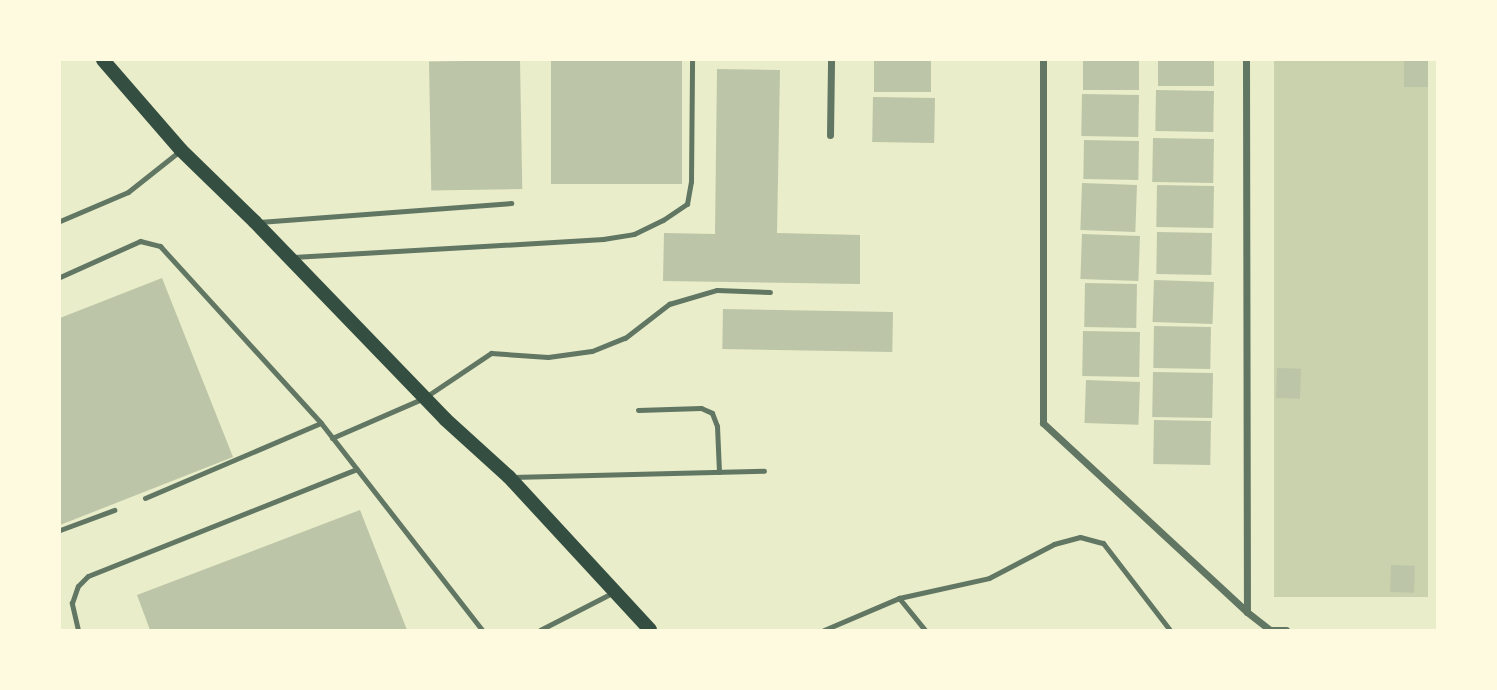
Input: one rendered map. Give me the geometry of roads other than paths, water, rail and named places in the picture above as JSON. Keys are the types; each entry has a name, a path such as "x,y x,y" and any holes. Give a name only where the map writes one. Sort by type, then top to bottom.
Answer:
{"main road":[{"path":"103,60 181,150 255,222 424,398 509,477 650,631"}],"street":[{"path":"830,135 831,60"},
{"path":"1043,60 1043,423 1247,612 1270,630 1286,631"},
{"path":"1246,60 1247,612"}],"lane":[{"path":"286,257 603,239 634,234 663,220 687,204 691,182 692,60"},
{"path":"60,220 128,192 181,150"},
{"path":"255,222 510,203"},
{"path":"60,277 141,242 160,246 321,423 482,631"},
{"path":"332,438 424,398 491,353 548,357 592,351 625,338 669,304 718,290 770,292"},
{"path":"638,410 701,408 712,413 717,426 719,472"},
{"path":"145,498 321,423"},
{"path":"78,631 72,603 78,586 88,576 357,469"},
{"path":"509,477 764,471"},
{"path":"60,530 114,510"},
{"path":"824,631 899,598 989,578 1054,544 1080,537 1103,543 1170,631"},
{"path":"540,631 615,592"},
{"path":"899,598 925,631"}]}
